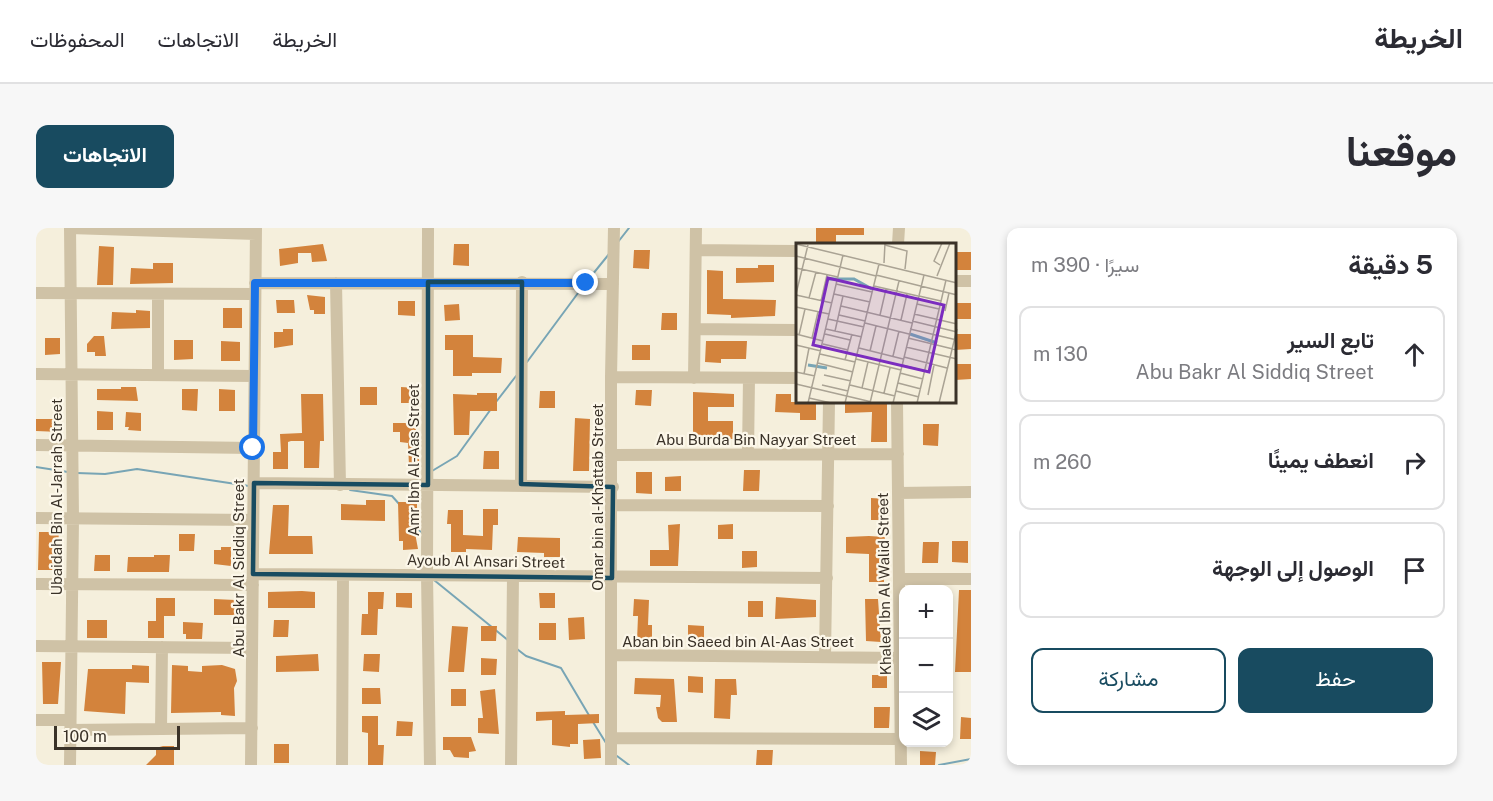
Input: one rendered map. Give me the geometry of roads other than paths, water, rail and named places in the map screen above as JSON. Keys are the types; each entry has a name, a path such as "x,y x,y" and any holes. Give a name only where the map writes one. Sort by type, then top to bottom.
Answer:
{"street":[{"path":"70,228 256,231"},
{"name":"Ubaidah Bin Al-Jarrah Street","path":"70,228 73,519 70,765"},
{"name":"Amr Ibn Al-Aas Street","path":"428,228 427,575 430,765"},
{"name":"Omar bin al-Khattab Street","path":"611,765 613,455 611,377 615,228"},
{"path":"694,378 696,228"},
{"name":"Abu Bakr Al Siddiq Street","path":"252,765 256,231"},
{"path":"696,250 796,251"},
{"path":"521,484 522,282"},
{"path":"36,293 158,294 336,283 613,284"},
{"path":"336,283 340,484"},
{"path":"158,294 158,375"},
{"path":"695,329 796,330"},
{"path":"36,374 254,376"},
{"path":"611,377 796,378"},
{"path":"748,454 749,378"},
{"path":"825,656 829,404"},
{"name":"Khaled Ibn Al Walid Street","path":"897,404 900,639"},
{"path":"36,445 253,448"},
{"name":"Abu Burda Bin Nayyar Street","path":"613,455 898,454"},
{"path":"254,483 521,484 613,487"},
{"path":"898,493 971,492"},
{"path":"613,506 828,506"},
{"path":"36,518 253,520"},
{"path":"342,765 343,575"},
{"name":"Ayoub Al Ansari Street","path":"36,584 253,580 343,575 827,578"},
{"path":"511,765 513,576"},
{"path":"901,579 971,579"},
{"path":"36,646 252,648"},
{"path":"161,729 162,647"},
{"name":"Aban bin Saeed bin Al-Aas Street","path":"612,655 899,658"},
{"path":"36,720 70,725 161,729 252,728"},
{"path":"612,738 899,739"},
{"name":"Khaled Ibn Al Walid Street","path":"901,747 901,765"}],"waterway":[{"path":"618,242 629,228"},
{"path":"588,280 609,254"},
{"path":"527,362 581,289"},
{"path":"496,402 516,376"},
{"path":"432,471 457,456 491,409"},
{"path":"36,467 68,472"},
{"path":"77,473 105,474 137,469 249,486"},
{"path":"350,490 392,496 400,505"},
{"path":"413,521 421,533"},
{"path":"434,580 509,641"},
{"path":"517,649 526,656 561,668 590,717"},
{"path":"593,722 606,743"},
{"path":"617,756 629,765"},
{"path":"939,765 971,759"}]}
